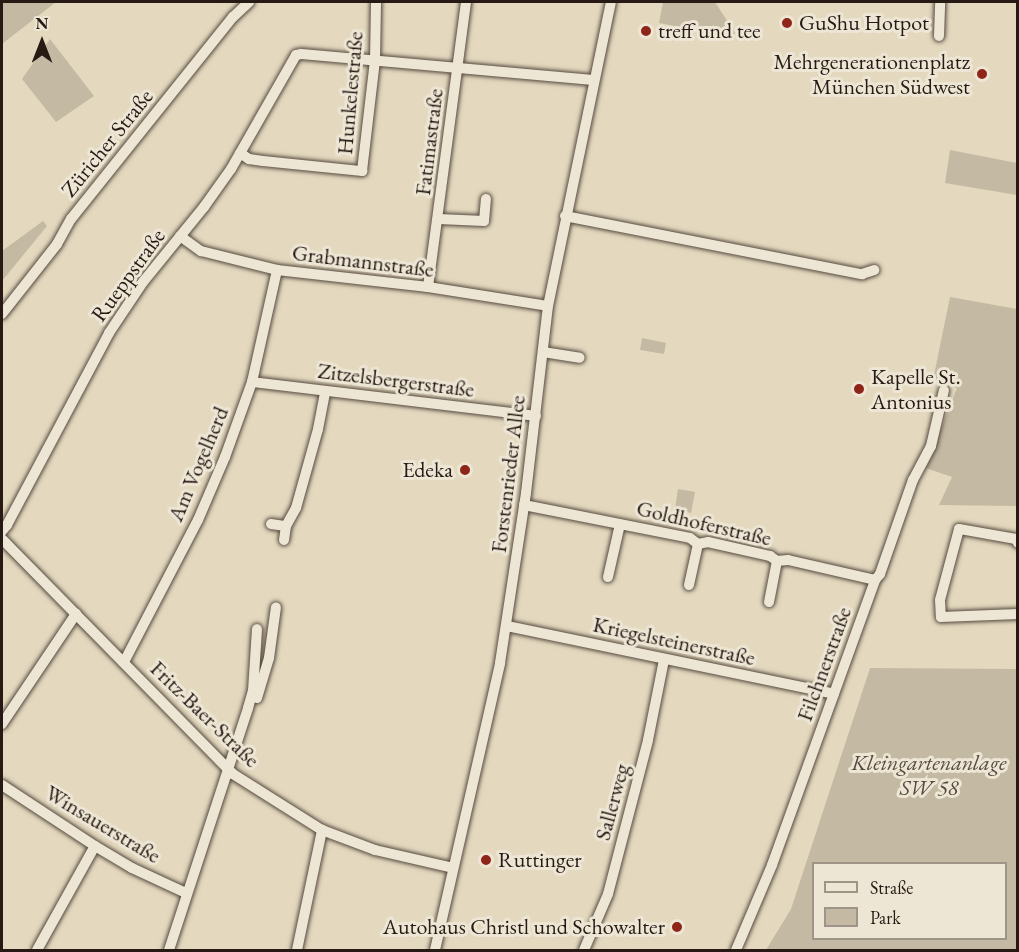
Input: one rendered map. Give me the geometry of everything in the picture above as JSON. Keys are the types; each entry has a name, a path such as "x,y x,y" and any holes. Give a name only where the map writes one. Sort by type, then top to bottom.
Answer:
{"street":[{"name":"Züricher Straße","path":"2,314 57,244 71,219 233,16 249,2"},
{"name":"Hunkelestraße","path":"240,153 249,159 362,171 375,60 376,2"},
{"name":"Fatimastraße","path":"428,287 439,219 466,2"},
{"name":"Forstenrieder Allee","path":"435,951 507,626 536,416 548,306 565,216 612,2"},
{"path":"939,36 940,2"},
{"name":"Rueppstraße","path":"2,531 109,333 143,282 204,207 240,153 296,55 375,60"},
{"path":"375,60 594,80"},
{"path":"439,219 484,221 486,199"},
{"path":"565,216 862,274 874,270"},
{"name":"Grabmannstraße","path":"180,236 201,251 277,270 428,287 548,306"},
{"name":"Am Vogelherd","path":"124,662 198,520 225,458 252,382 277,270"},
{"path":"543,352 580,358"},
{"name":"Zitzelsbergerstraße","path":"252,382 536,416"},
{"name":"Filchnerstraße","path":"736,951 772,865 913,480 931,446 939,421 944,390"},
{"path":"284,540 286,526 296,508 309,463 325,392"},
{"name":"Goldhoferstraße","path":"524,505 690,538 698,544 708,542 770,556 777,561 788,560 875,580"},
{"path":"271,524 286,526"},
{"path":"608,576 620,524"},
{"path":"1017,543 1016,539 959,529 940,600 941,617 1017,614"},
{"name":"Fritz-Baer-Straße","path":"2,539 231,772 322,830 375,850 453,868"},
{"path":"688,585 698,544"},
{"path":"769,602 777,561"},
{"path":"169,951 186,893 231,772 269,658 276,608"},
{"path":"2,724 76,614"},
{"name":"Kriegelsteinerstraße","path":"507,626 834,694"},
{"path":"231,772 253,691 257,629"},
{"name":"Sallerweg","path":"584,951 608,894 648,740 664,660"},
{"name":"Winsauerstraße","path":"2,785 95,846 186,893"},
{"path":"297,951 322,830"},
{"path":"37,951 95,846"}],"green space":[{"path":"2,2 56,2 2,44"},
{"path":"663,2 715,2 735,33 731,37 659,23"},
{"path":"50,39 94,96 56,122 22,79"},
{"path":"950,150 1017,163 1017,195 945,183"},
{"path":"43,221 47,226 2,281 2,251"},
{"path":"950,297 1017,309 1017,506 939,505 952,477 926,468 957,388 933,380"},
{"path":"642,338 666,343 664,354 640,350"},
{"path":"678,489 695,492 691,513 675,509"},
{"name":"Kleingartenanlage SW 58","path":"870,668 1017,669 1017,950 766,950 791,909"}],"place":[{"name":"GuShu Hotpot","path":"787,23"},
{"name":"treff und tee","path":"646,31"},
{"name":"Mehrgenerationenplatz München Südwest","path":"982,74"},
{"name":"Kapelle St. Antonius","path":"859,389"},
{"name":"Edeka","path":"465,470"},
{"name":"Ruttinger","path":"486,860"},
{"name":"Autohaus Christl und Schowalter","path":"677,927"}]}
